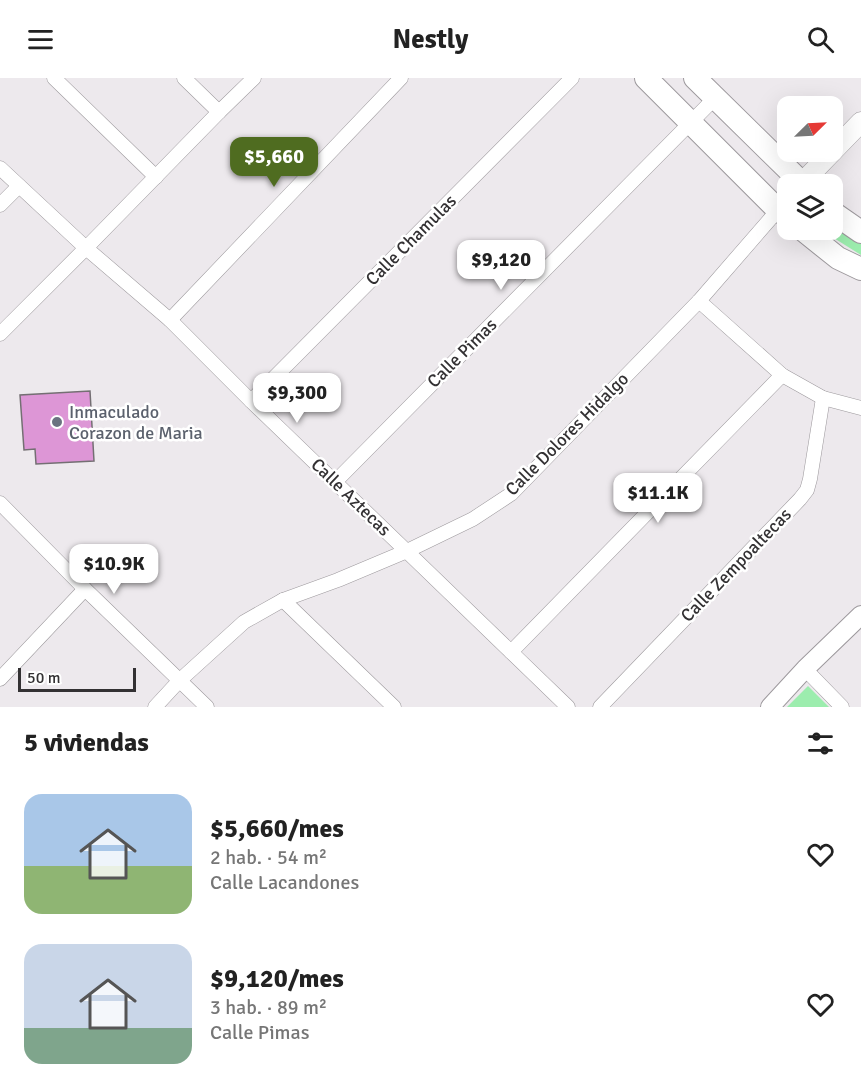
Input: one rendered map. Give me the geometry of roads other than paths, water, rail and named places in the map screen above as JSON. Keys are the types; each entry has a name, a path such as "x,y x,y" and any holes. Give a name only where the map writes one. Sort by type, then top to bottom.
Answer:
{"main road":[{"path":"646,78 777,203"},
{"path":"695,78 792,174"},
{"path":"812,174 861,122"},
{"path":"843,220 861,232"},
{"path":"816,240 838,258 861,269"}],"street":[{"path":"54,78 156,177"},
{"path":"184,78 219,112"},
{"path":"0,334 254,78"},
{"path":"170,320 401,78"},
{"name":"Calle Chamulas","path":"251,401 572,78"},
{"name":"Calle Pimas","path":"335,482 715,98"},
{"name":"Calle Aztecas","path":"0,168 86,248 170,320 568,707"},
{"path":"0,205 19,186"},
{"name":"Calle Dolores Hidalgo","path":"155,707 179,681 244,622 283,600 407,551 473,519 511,494 699,301 777,217"},
{"path":"699,301 782,375 823,398 861,408"},
{"path":"512,652 782,375"},
{"name":"Calle Zempoaltecas","path":"600,707 807,490 823,398"},
{"path":"0,503 207,707"},
{"path":"0,679 85,589"},
{"path":"283,600 394,707"},
{"path":"770,707 805,669 861,615"},
{"path":"805,669 842,707"}],"place":[{"name":"Inmaculado Corazon de Maria","path":"57,422"}]}
